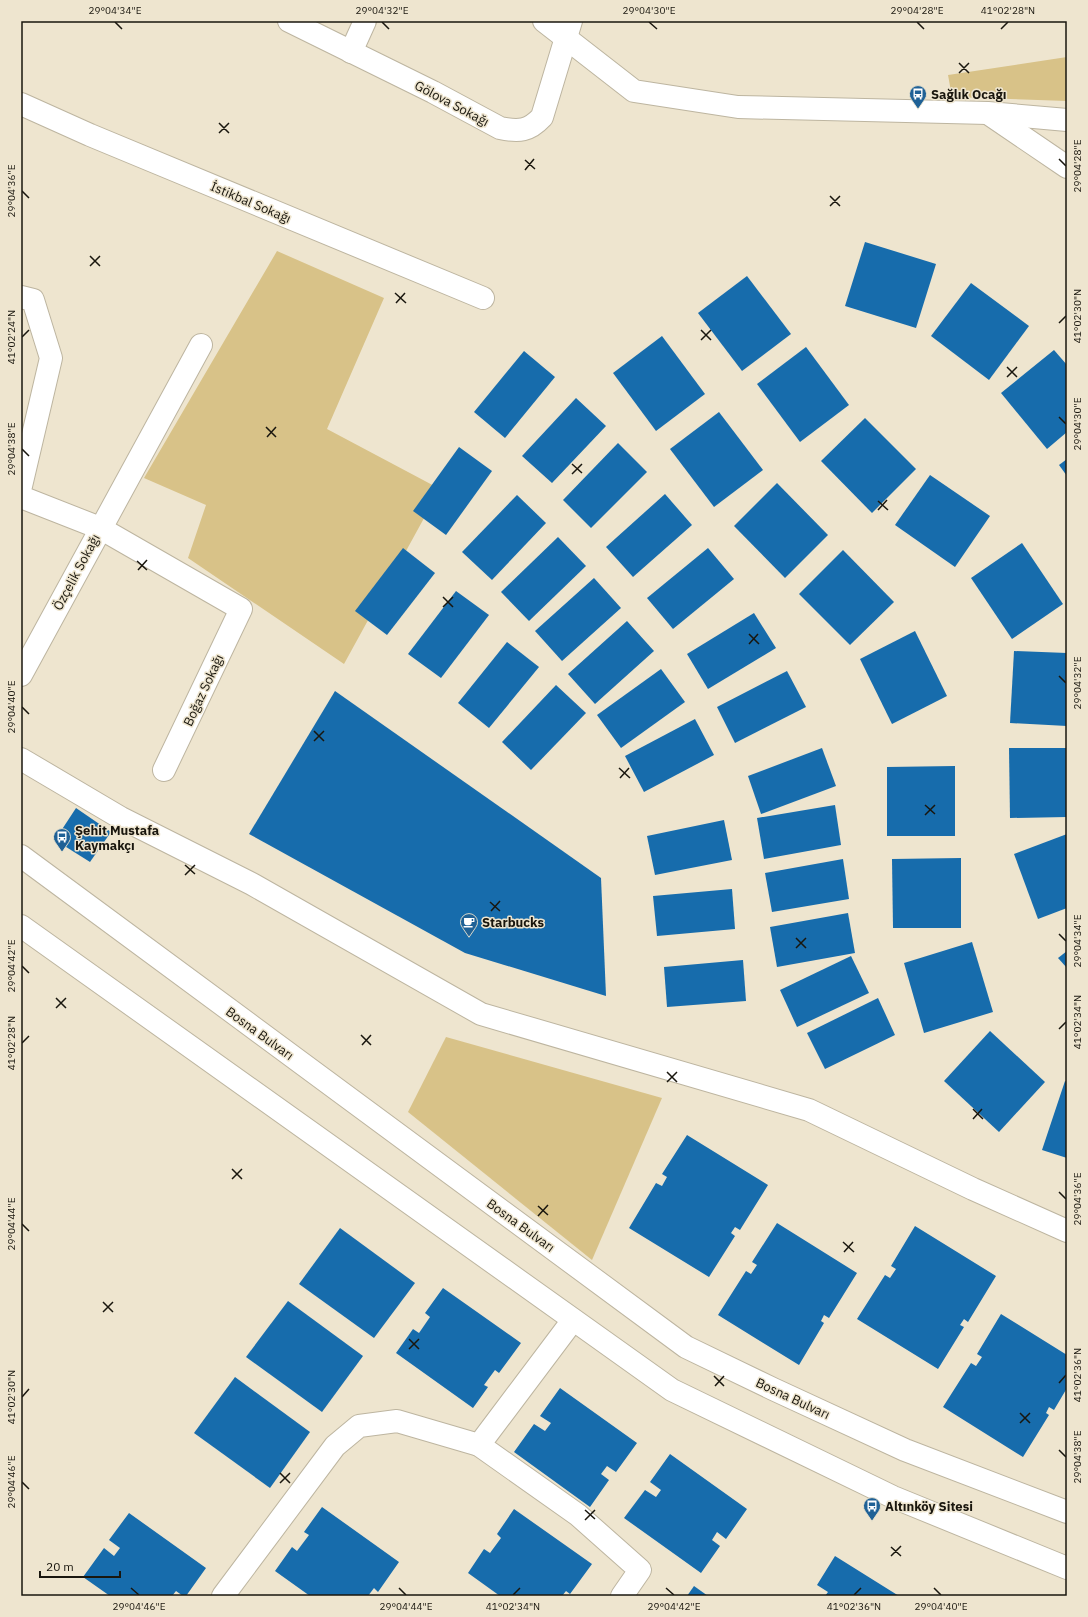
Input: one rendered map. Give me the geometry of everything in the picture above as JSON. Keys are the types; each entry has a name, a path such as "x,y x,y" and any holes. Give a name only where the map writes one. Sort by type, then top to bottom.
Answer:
{"street":[{"name":"Gölova Sokağı","path":"289,21 433,92 500,128 511,130 522,130 533,126 542,117 569,30"},
{"path":"351,52 365,21"},
{"path":"544,21 569,30 634,91 738,107 988,113 1067,120"},
{"name":"İstikbal Sokağı","path":"21,104 90,135 483,298"},
{"path":"988,113 1067,167"},
{"path":"21,297 33,300 51,358 21,486"},
{"path":"21,497 100,528 201,345"},
{"name":"Özçelik Sokağı","path":"21,675 100,528 241,609"},
{"name":"Boğaz Sokağı","path":"164,770 241,609"},
{"path":"21,759 122,818 252,884 481,1014 809,1110 973,1189 1067,1231"},
{"name":"Bosna Bulvarı","path":"21,856 686,1347 905,1450 1067,1512"},
{"path":"21,926 672,1390 893,1496 1067,1568"},
{"path":"479,1445 573,1320"},
{"path":"222,1596 335,1446 360,1426 398,1421 479,1445 578,1515 640,1570 622,1596"}],"shaded area":[{"path":"1067,57 1067,101 952,97 948,75"},
{"path":"277,251 384,298 327,429 440,489 344,664 188,558 206,505 144,478"},
{"path":"446,1037 662,1098 592,1260 408,1112"}],"building":[{"path":"865,242 936,264 916,328 845,306"},
{"path":"747,276 791,334 742,371 698,313"},
{"path":"971,283 1029,326 989,380 931,336"},
{"path":"662,336 705,394 656,431 613,373"},
{"path":"806,347 849,405 800,442 757,384"},
{"path":"1054,350 1067,365 1067,432 1047,449 1001,393"},
{"path":"524,351 555,377 505,438 474,412"},
{"path":"576,398 606,426 552,483 522,456"},
{"path":"719,412 763,470 714,507 670,449"},
{"path":"865,418 916,469 872,513 821,461"},
{"path":"618,443 647,472 591,528 563,500"},
{"path":"459,447 492,471 446,535 413,511"},
{"path":"1067,459 1067,476 1059,465"},
{"path":"930,475 990,516 955,567 895,525"},
{"path":"777,483 828,535 785,578 734,526"},
{"path":"665,494 692,525 633,577 606,547"},
{"path":"517,495 546,523 492,580 462,552"},
{"path":"558,537 586,566 529,621 501,592"},
{"path":"1022,543 1063,604 1012,639 971,578"},
{"path":"403,548 435,573 387,635 355,611"},
{"path":"708,548 734,579 673,629 647,598"},
{"path":"843,550 894,602 850,645 799,594"},
{"path":"594,578 621,608 562,661 535,631"},
{"path":"456,591 489,615 441,678 408,654"},
{"path":"754,613 776,648 708,689 687,654"},
{"path":"627,621 654,651 595,704 568,674"},
{"path":"915,631 947,696 892,724 860,659"},
{"path":"507,642 539,667 489,728 458,703"},
{"path":"1014,651 1067,653 1067,726 1010,723"},
{"path":"661,669 685,702 621,748 597,715"},
{"path":"787,671 806,707 735,743 717,707"},
{"path":"556,685 586,713 531,770 502,742"},
{"path":"335,691 601,878 606,996 465,953 249,834"},
{"path":"695,719 714,755 644,792 625,756"},
{"path":"822,748 836,786 761,814 748,776"},
{"path":"1009,748 1067,748 1067,817 1010,818"},
{"path":"955,766 955,836 887,836 887,767"},
{"path":"835,805 841,845 764,859 757,818"},
{"path":"76,808 111,832 90,862 55,840"},
{"path":"724,820 732,860 655,875 647,836"},
{"path":"1067,834 1067,908 1038,919 1014,854"},
{"path":"961,858 961,928 893,928 892,859"},
{"path":"843,859 849,899 772,912 765,873"},
{"path":"732,889 735,929 657,936 653,896"},
{"path":"848,913 855,953 777,967 770,927"},
{"path":"972,942 993,1012 924,1033 904,963"},
{"path":"1067,951 1067,968 1058,958"},
{"path":"851,956 869,993 797,1027 780,990"},
{"path":"743,960 746,1001 667,1007 664,967"},
{"path":"878,998 895,1035 825,1069 807,1033"},
{"path":"990,1031 1045,1082 999,1132 944,1081"},
{"path":"1065,1081 1067,1082 1067,1158 1042,1150"},
{"path":"687,1135 768,1185 740,1230 735,1227 731,1233 735,1236 709,1277 629,1228 656,1183 662,1186 667,1177 662,1174"},
{"path":"777,1223 857,1273 829,1318 824,1315 821,1321 824,1323 799,1365 718,1315 746,1271 751,1274 757,1265 752,1262"},
{"path":"915,1226 996,1276 968,1322 964,1319 960,1325 964,1327 938,1369 857,1319 885,1275 890,1278 896,1269 891,1266"},
{"path":"340,1228 415,1283 374,1338 299,1284"},
{"path":"443,1288 521,1343 499,1373 495,1370 484,1385 488,1387 473,1408 396,1353 413,1329 419,1333 430,1317 425,1313"},
{"path":"288,1301 363,1356 322,1412 246,1357"},
{"path":"1001,1314 1067,1355 1067,1388 1054,1410 1049,1407 1046,1413 1049,1415 1023,1457 943,1407 971,1363 976,1366 982,1357 977,1354"},
{"path":"235,1377 310,1432 270,1488 194,1433"},
{"path":"560,1388 637,1443 616,1472 607,1466 601,1474 609,1480 590,1507 514,1452 534,1424 545,1431 551,1423 540,1416"},
{"path":"670,1454 747,1509 726,1539 717,1532 712,1540 720,1546 701,1573 624,1518 645,1490 656,1497 661,1490 650,1482"},
{"path":"322,1507 399,1562 378,1592 374,1588 368,1596 310,1596 275,1571 292,1547 297,1551 309,1535 304,1532"},
{"path":"514,1509 592,1564 570,1594 566,1591 562,1596 500,1596 468,1573 484,1549 490,1553 501,1538 497,1534"},
{"path":"129,1513 206,1568 186,1596 183,1596 176,1591 172,1596 110,1596 83,1577 104,1548 114,1556 120,1548 109,1540"},
{"path":"835,1556 899,1596 825,1596 828,1592 817,1585"},
{"path":"694,1586 708,1596 687,1596"}],"place":[{"name":"Sağlık Ocağı","path":"918,109"},
{"name":"Şehit Mustafa Kaymakçı","path":"62,852"},
{"name":"Starbucks","path":"469,937"},
{"name":"Altınköy Sitesi","path":"872,1521"}]}
